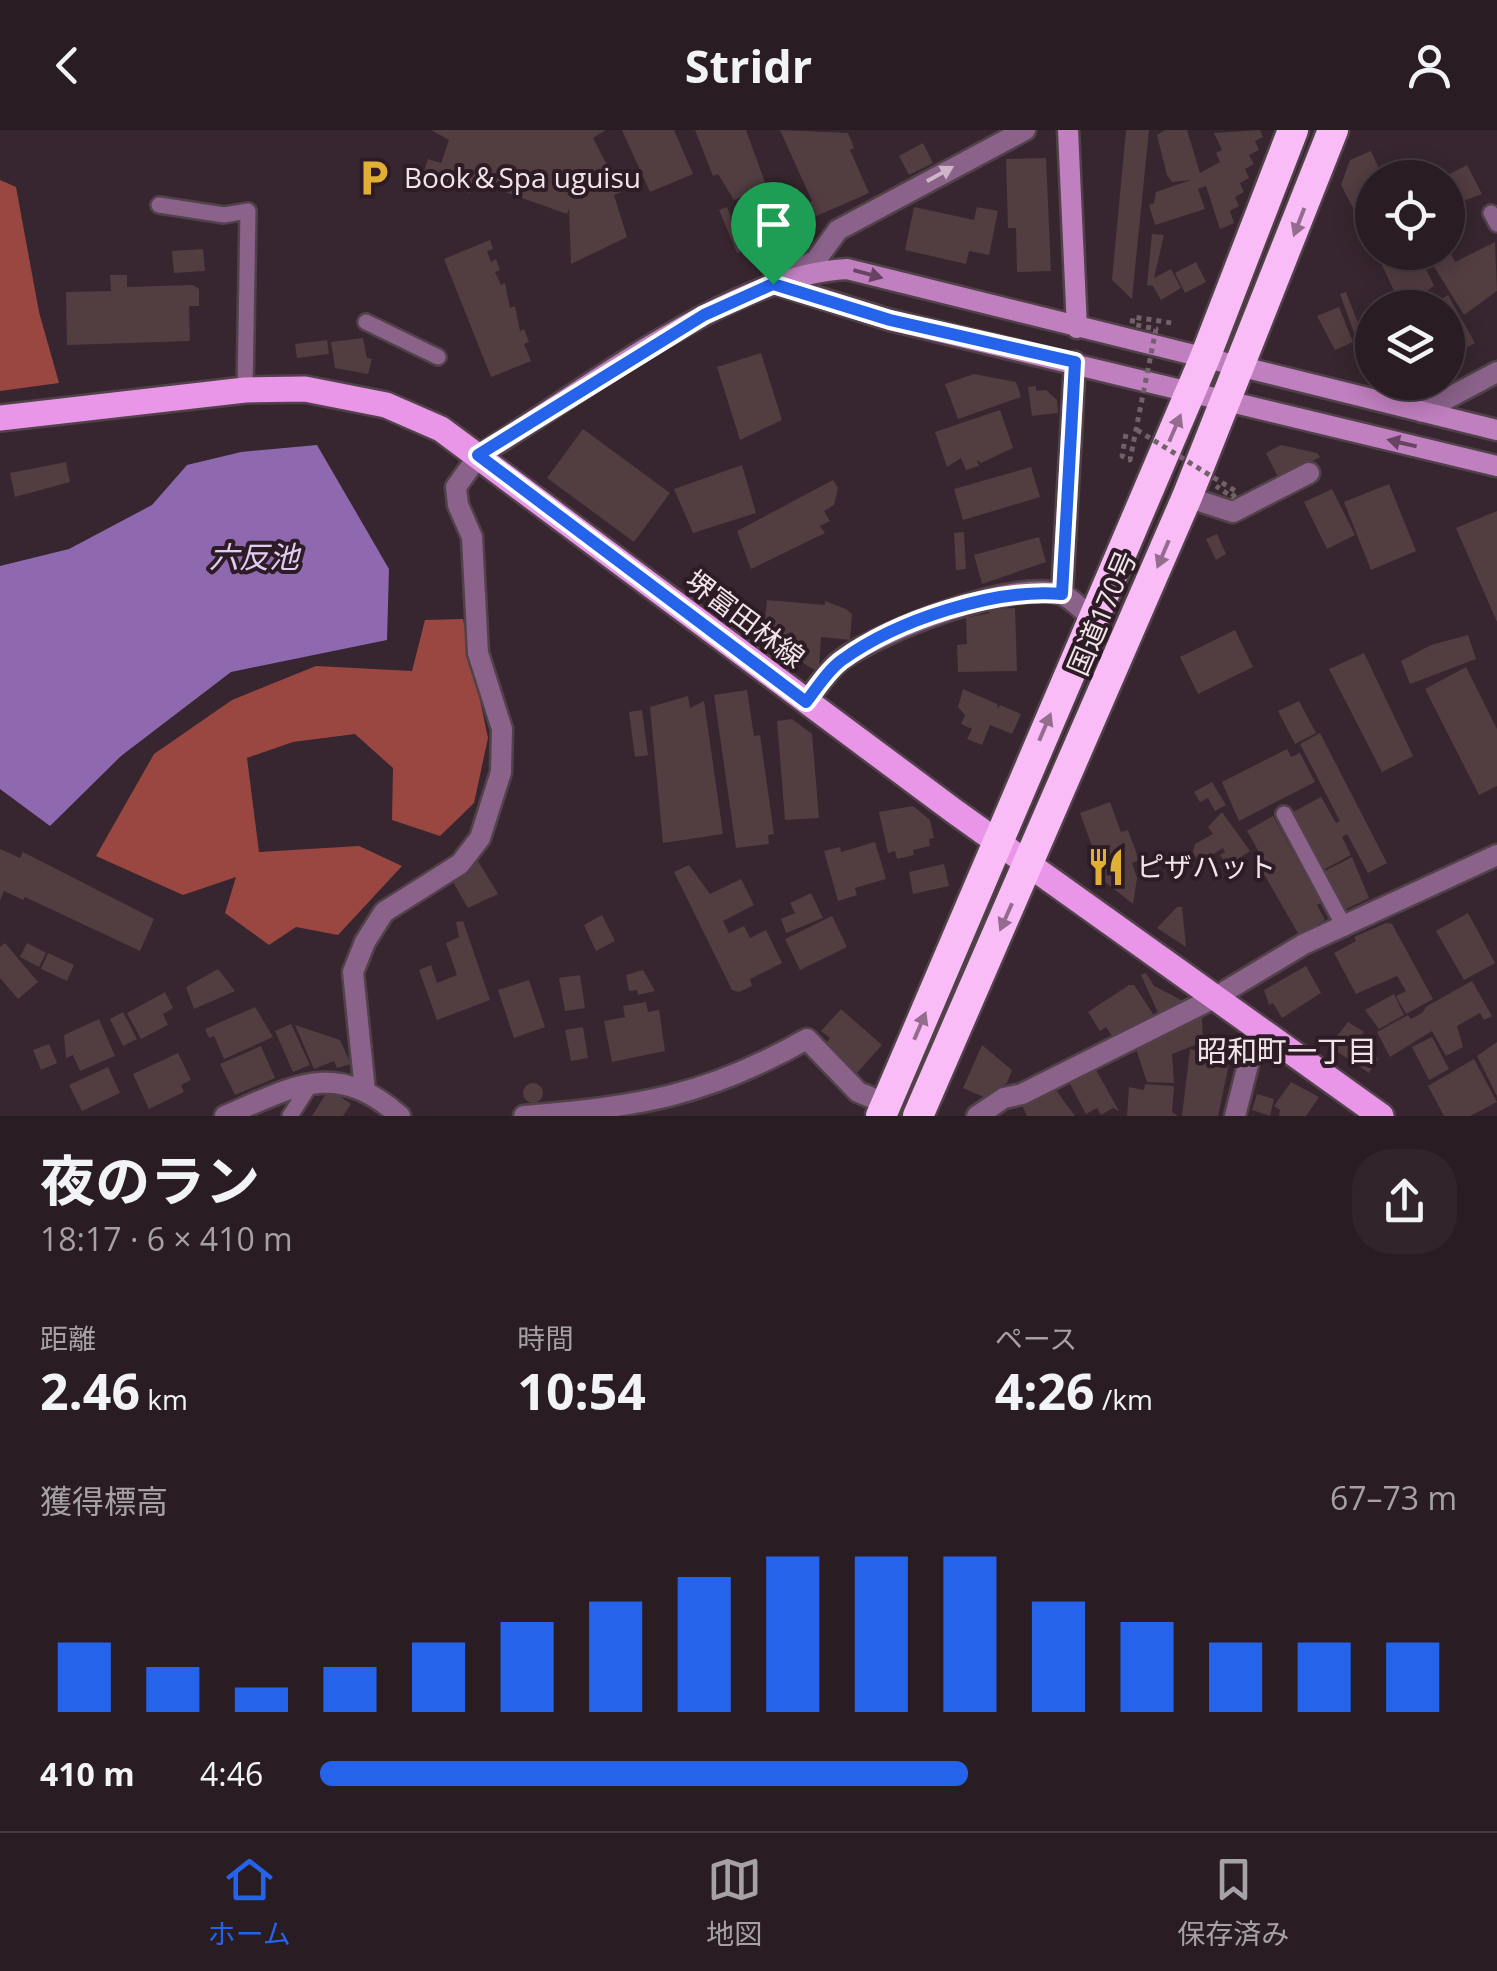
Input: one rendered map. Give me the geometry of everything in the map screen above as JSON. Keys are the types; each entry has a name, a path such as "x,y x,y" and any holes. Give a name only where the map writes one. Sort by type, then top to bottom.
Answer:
{"highway":[{"name":"国道170号","path":"884,1110 1204,360 1293,130"},
{"name":"国道170号","path":"919,1116 1187,497 1333,130"}],"main road":[{"name":"堺富田林線","path":"0,418 245,390 305,389 386,405 441,429 1028,865 1381,1116"}],"street":[{"path":"366,1091 353,972 365,942 384,912 460,864 480,838 501,772 502,729 478,653 472,537 458,504 456,487 478,455 704,315 816,260 838,230 1025,130"},
{"path":"1068,130 1076,328"},
{"path":"773,284 822,270 847,269 1497,430"},
{"path":"773,284 890,320 1497,466"},
{"path":"1062,594 1075,362"},
{"path":"1422,412 1497,372"},
{"path":"1187,497 1233,512 1308,473"},
{"path":"806,702 838,662 887,631 1025,591 1062,594 1092,618"},
{"path":"977,1116 1004,1098 1022,1094 1214,998 1304,944 1497,854"},
{"path":"1235,1116 1252,1049 1266,1036"},
{"path":"524,1116 669,1099 720,1082 807,1038 858,1092 884,1110"},
{"path":"225,1116 256,1108 311,1083 350,1082 400,1116"}],"lane":[{"path":"159,205 224,215 248,211 245,390"},
{"path":"366,322 438,357"},
{"path":"1284,814 1345,928"},
{"path":"290,1116 311,1083"}],"path":[{"path":"1126,434 1122,456 1130,460 1156,329 1132,324 1133,317 1172,323"},
{"path":"1137,430 1237,492 1232,497 1216,486"}],"shaded area":[{"path":"0,180 16,187 39,312 59,383 0,391"},
{"path":"463,619 488,738 474,803 440,836 392,820 393,768 355,734 293,742 247,758 259,852 359,846 402,866 338,935 296,927 269,945 225,913 236,877 183,895 96,856 154,754 232,700 316,666 412,671 425,620"}],"water":[{"name":"六反池","path":"317,445 389,569 387,640 231,672 121,756 50,826 0,789 0,566 69,549 152,505 187,465 241,452"}],"building":[{"path":"431,130 606,130 593,138 621,192 614,195 627,237 571,264 569,209 567,214 474,181 470,193 422,177 428,159 441,163 449,140"},
{"path":"622,130 674,130 693,174 650,192"},
{"path":"695,130 746,130 767,188 734,200 718,174 713,176"},
{"path":"780,130 848,133 854,148 850,150 869,193 812,218 805,205 812,201"},
{"path":"1126,130 1149,130 1132,299 1112,280"},
{"path":"1165,130 1187,130 1200,173 1220,162 1216,153 1222,150 1214,133 1260,130 1263,137 1255,141 1259,150 1249,155 1254,164 1245,169 1249,178 1240,183 1244,192 1235,197 1239,206 1230,211 1234,223 1220,229 1206,186 1198,189 1205,209 1155,225 1149,205 1154,203 1156,192 1191,180 1172,182 1167,175 1157,135"},
{"path":"923,143 933,163 909,175 899,156"},
{"path":"1371,151 1375,160 1355,160 1355,212 1341,185 1350,160"},
{"path":"1046,158 1051,271 1017,272 1016,228 1008,228 1006,159"},
{"path":"1465,166 1482,194 1465,200"},
{"path":"727,207 744,251 737,253 719,210"},
{"path":"914,207 974,220 977,207 998,211 989,255 969,251 966,264 905,250"},
{"path":"1152,234 1164,235 1154,278 1171,269 1181,288 1161,300 1153,286 1147,285"},
{"path":"490,240 493,249 487,251 491,262 496,259 500,270 495,272 501,285 505,283 510,308 515,306 520,331 524,329 529,342 524,344 531,361 491,377 444,259"},
{"path":"1495,242 1497,291 1465,314 1465,290 1449,290 1436,270 1465,270 1465,257"},
{"path":"203,249 205,271 174,273 172,251"},
{"path":"1196,262 1206,282 1185,293 1175,273"},
{"path":"1384,270 1426,270 1434,286 1428,290 1394,290"},
{"path":"110,275 127,275 127,287 193,285 199,289 199,306 189,306 190,341 67,345 66,292 111,291"},
{"path":"1346,292 1355,316 1355,335 1340,294"},
{"path":"1339,307 1353,342 1335,350 1317,316"},
{"path":"1465,325 1475,343 1465,349"},
{"path":"363,338 367,358 372,359 368,374 335,368 331,342"},
{"path":"327,340 329,354 297,358 295,344"},
{"path":"761,353 782,420 740,440 717,367"},
{"path":"974,374 1016,382 1021,397 958,419 945,384"},
{"path":"1036,386 1036,391 1046,390 1057,400 1058,413 1032,416 1028,387"},
{"path":"1000,410 1013,448 981,463 977,460 979,466 966,470 961,458 947,467 935,432"},
{"path":"583,429 670,493 634,542 547,478"},
{"path":"1281,445 1320,457 1279,479 1266,453"},
{"path":"66,462 70,482 15,497 10,473"},
{"path":"742,465 756,513 693,533 674,489"},
{"path":"1031,467 1040,497 963,520 954,489"},
{"path":"833,480 838,488 834,505 824,511 830,521 820,526 825,533 751,569 737,531"},
{"path":"1389,484 1416,551 1371,570 1344,502"},
{"path":"1332,489 1355,535 1327,549 1304,502"},
{"path":"1497,511 1497,622 1456,528"},
{"path":"964,532 966,569 956,570 954,533"},
{"path":"1217,534 1226,554 1216,560 1206,539"},
{"path":"1039,537 1046,562 982,584 974,555"},
{"path":"767,600 825,605 825,601 846,609 852,614 850,640 821,637 819,669 813,669 763,639"},
{"path":"1015,608 1017,671 958,672 957,645 967,644 966,618 989,613 989,609"},
{"path":"1235,630 1253,667 1198,694 1180,657"},
{"path":"1468,635 1476,659 1410,684 1401,661 1431,645"},
{"path":"1364,653 1413,756 1382,772 1329,669"},
{"path":"1466,667 1497,729 1497,786 1479,795 1425,689"},
{"path":"963,689 997,704 998,709 1000,705 1021,714 1012,734 990,725 982,745 967,739 972,729 961,724 965,715 958,707"},
{"path":"747,690 754,736 760,735 774,834 768,835 769,844 736,848 714,695"},
{"path":"688,696 690,708 704,701 723,834 663,843 650,707"},
{"path":"1299,701 1316,733 1295,744 1278,711"},
{"path":"642,710 648,755 635,757 629,712"},
{"path":"792,719 812,734 819,818 785,820 777,721"},
{"path":"1320,733 1387,863 1368,873 1347,834 1342,837 1351,855 1323,870 1293,812 1321,797 1336,823 1340,821 1300,744"},
{"path":"1287,749 1291,757 1300,753 1315,782 1239,821 1222,782"},
{"path":"1212,782 1226,805 1215,811 1208,798 1200,802 1194,792"},
{"path":"1110,802 1121,832 1128,830 1139,860 1132,863 1137,878 1133,904 1105,882 1080,813"},
{"path":"913,806 930,820 934,838 929,839 930,846 897,859 895,851 888,853 879,812"},
{"path":"1222,812 1250,851 1227,866 1220,855 1225,852 1223,848 1199,863 1193,852 1195,844 1213,834 1208,827"},
{"path":"1273,816 1321,903 1317,905 1325,920 1299,935 1260,867 1266,864 1247,831"},
{"path":"875,842 886,879 855,888 857,895 838,901 824,851 840,847 841,852"},
{"path":"0,849 20,858 23,852 154,919 140,951 25,897 23,900 4,891 0,901"},
{"path":"1352,857 1369,898 1344,910 1323,872"},
{"path":"478,861 498,894 468,908 453,882"},
{"path":"944,864 949,886 913,894 909,872"},
{"path":"689,865 710,894 741,879 754,905 723,921 729,933 744,926 750,938 766,930 782,963 750,979 752,986 739,992 732,990 674,872"},
{"path":"811,893 823,918 786,933 781,919 795,913 790,903"},
{"path":"1177,907 1182,907 1186,947 1157,928"},
{"path":"1468,913 1495,963 1464,980 1436,931"},
{"path":"602,915 615,941 596,951 584,925"},
{"path":"832,916 847,947 800,970 785,939"},
{"path":"463,921 490,1000 437,1020 419,970 431,965 437,983 457,975 446,943 459,937 456,922"},
{"path":"1392,924 1433,999 1406,1014 1396,996 1406,991 1397,976 1356,994 1334,953 1356,941 1354,937"},
{"path":"5,943 38,982 18,999 0,978 0,947"},
{"path":"27,943 46,953 39,967 20,957"},
{"path":"48,953 74,965 67,981 41,969"},
{"path":"1306,966 1321,993 1282,1018 1273,1003 1269,1005 1264,990"},
{"path":"218,969 235,991 194,1009 186,987"},
{"path":"643,970 655,991 638,995 637,990 629,991 626,975"},
{"path":"1146,973 1154,986 1185,1002 1159,1015 1141,975"},
{"path":"580,975 585,1008 565,1011 559,978"},
{"path":"529,980 545,1027 514,1038 498,990"},
{"path":"1472,981 1492,1016 1484,1020 1480,1013 1457,1026 1463,1047 1446,1056 1432,1031 1390,1057 1377,1032 1408,1015 1411,1019"},
{"path":"1134,985 1153,1014 1114,1039 1106,1027 1100,1031 1088,1012"},
{"path":"165,992 173,1008 163,1014 168,1025 141,1039 127,1013"},
{"path":"1394,994 1404,1015 1379,1029 1365,1010"},
{"path":"646,1002 648,1012 659,1010 665,1051 612,1062 604,1021 625,1017 623,1006"},
{"path":"255,1007 273,1037 224,1059 214,1036 209,1038 205,1029"},
{"path":"841,1009 882,1045 857,1073 825,1045 830,1038 821,1031"},
{"path":"123,1012 137,1039 123,1046 110,1019"},
{"path":"1202,1017 1203,1042 1172,1054 1174,1083 1147,1082 1135,1046"},
{"path":"99,1019 115,1056 80,1071 73,1055 66,1058 64,1035"},
{"path":"1348,1022 1364,1032 1359,1039 1378,1059 1369,1073 1329,1046"},
{"path":"291,1024 310,1065 293,1072 275,1031"},
{"path":"295,1025 340,1040 351,1064 337,1068 334,1061 314,1069"},
{"path":"583,1027 588,1058 571,1061 565,1030"},
{"path":"1432,1037 1449,1069 1429,1080 1412,1047"},
{"path":"1497,1042 1497,1096 1477,1056"},
{"path":"49,1044 57,1063 41,1070 33,1050"},
{"path":"982,1045 1012,1070 1007,1083 986,1098 963,1088"},
{"path":"261,1046 275,1078 235,1095 220,1064"},
{"path":"1190,1049 1230,1059 1218,1116 1182,1116"},
{"path":"178,1053 191,1080 181,1085 184,1092 149,1109 133,1074"},
{"path":"1474,1059 1497,1102 1470,1116 1444,1116 1428,1086"},
{"path":"108,1067 120,1093 82,1111 69,1085"},
{"path":"1095,1068 1119,1111 1113,1108 1101,1115 1097,1108 1086,1114 1069,1082"},
{"path":"1291,1082 1319,1097 1306,1116 1279,1116 1280,1110 1274,1106"},
{"path":"533,1083 543,1093 533,1103 523,1093"},
{"path":"1145,1084 1174,1086 1172,1112 1178,1116 1127,1116 1129,1087 1144,1090"},
{"path":"329,1089 351,1104 343,1116 312,1116"},
{"path":"1055,1089 1075,1116 1027,1116 1022,1105"},
{"path":"1257,1094 1274,1099 1270,1116 1252,1110"}],"place":[{"name":"Book＆Spa uguisu","path":"374,178"},
{"name":"ピザハット","path":"1106,867"}],"district":[{"name":"昭和町一丁目","path":"1287,1052"}],"route":[{"path":"773,284 890,320 1075,362 1067,565 1062,594 1025,591 887,631 838,662 806,702 478,455 704,315 773,284"}]}
